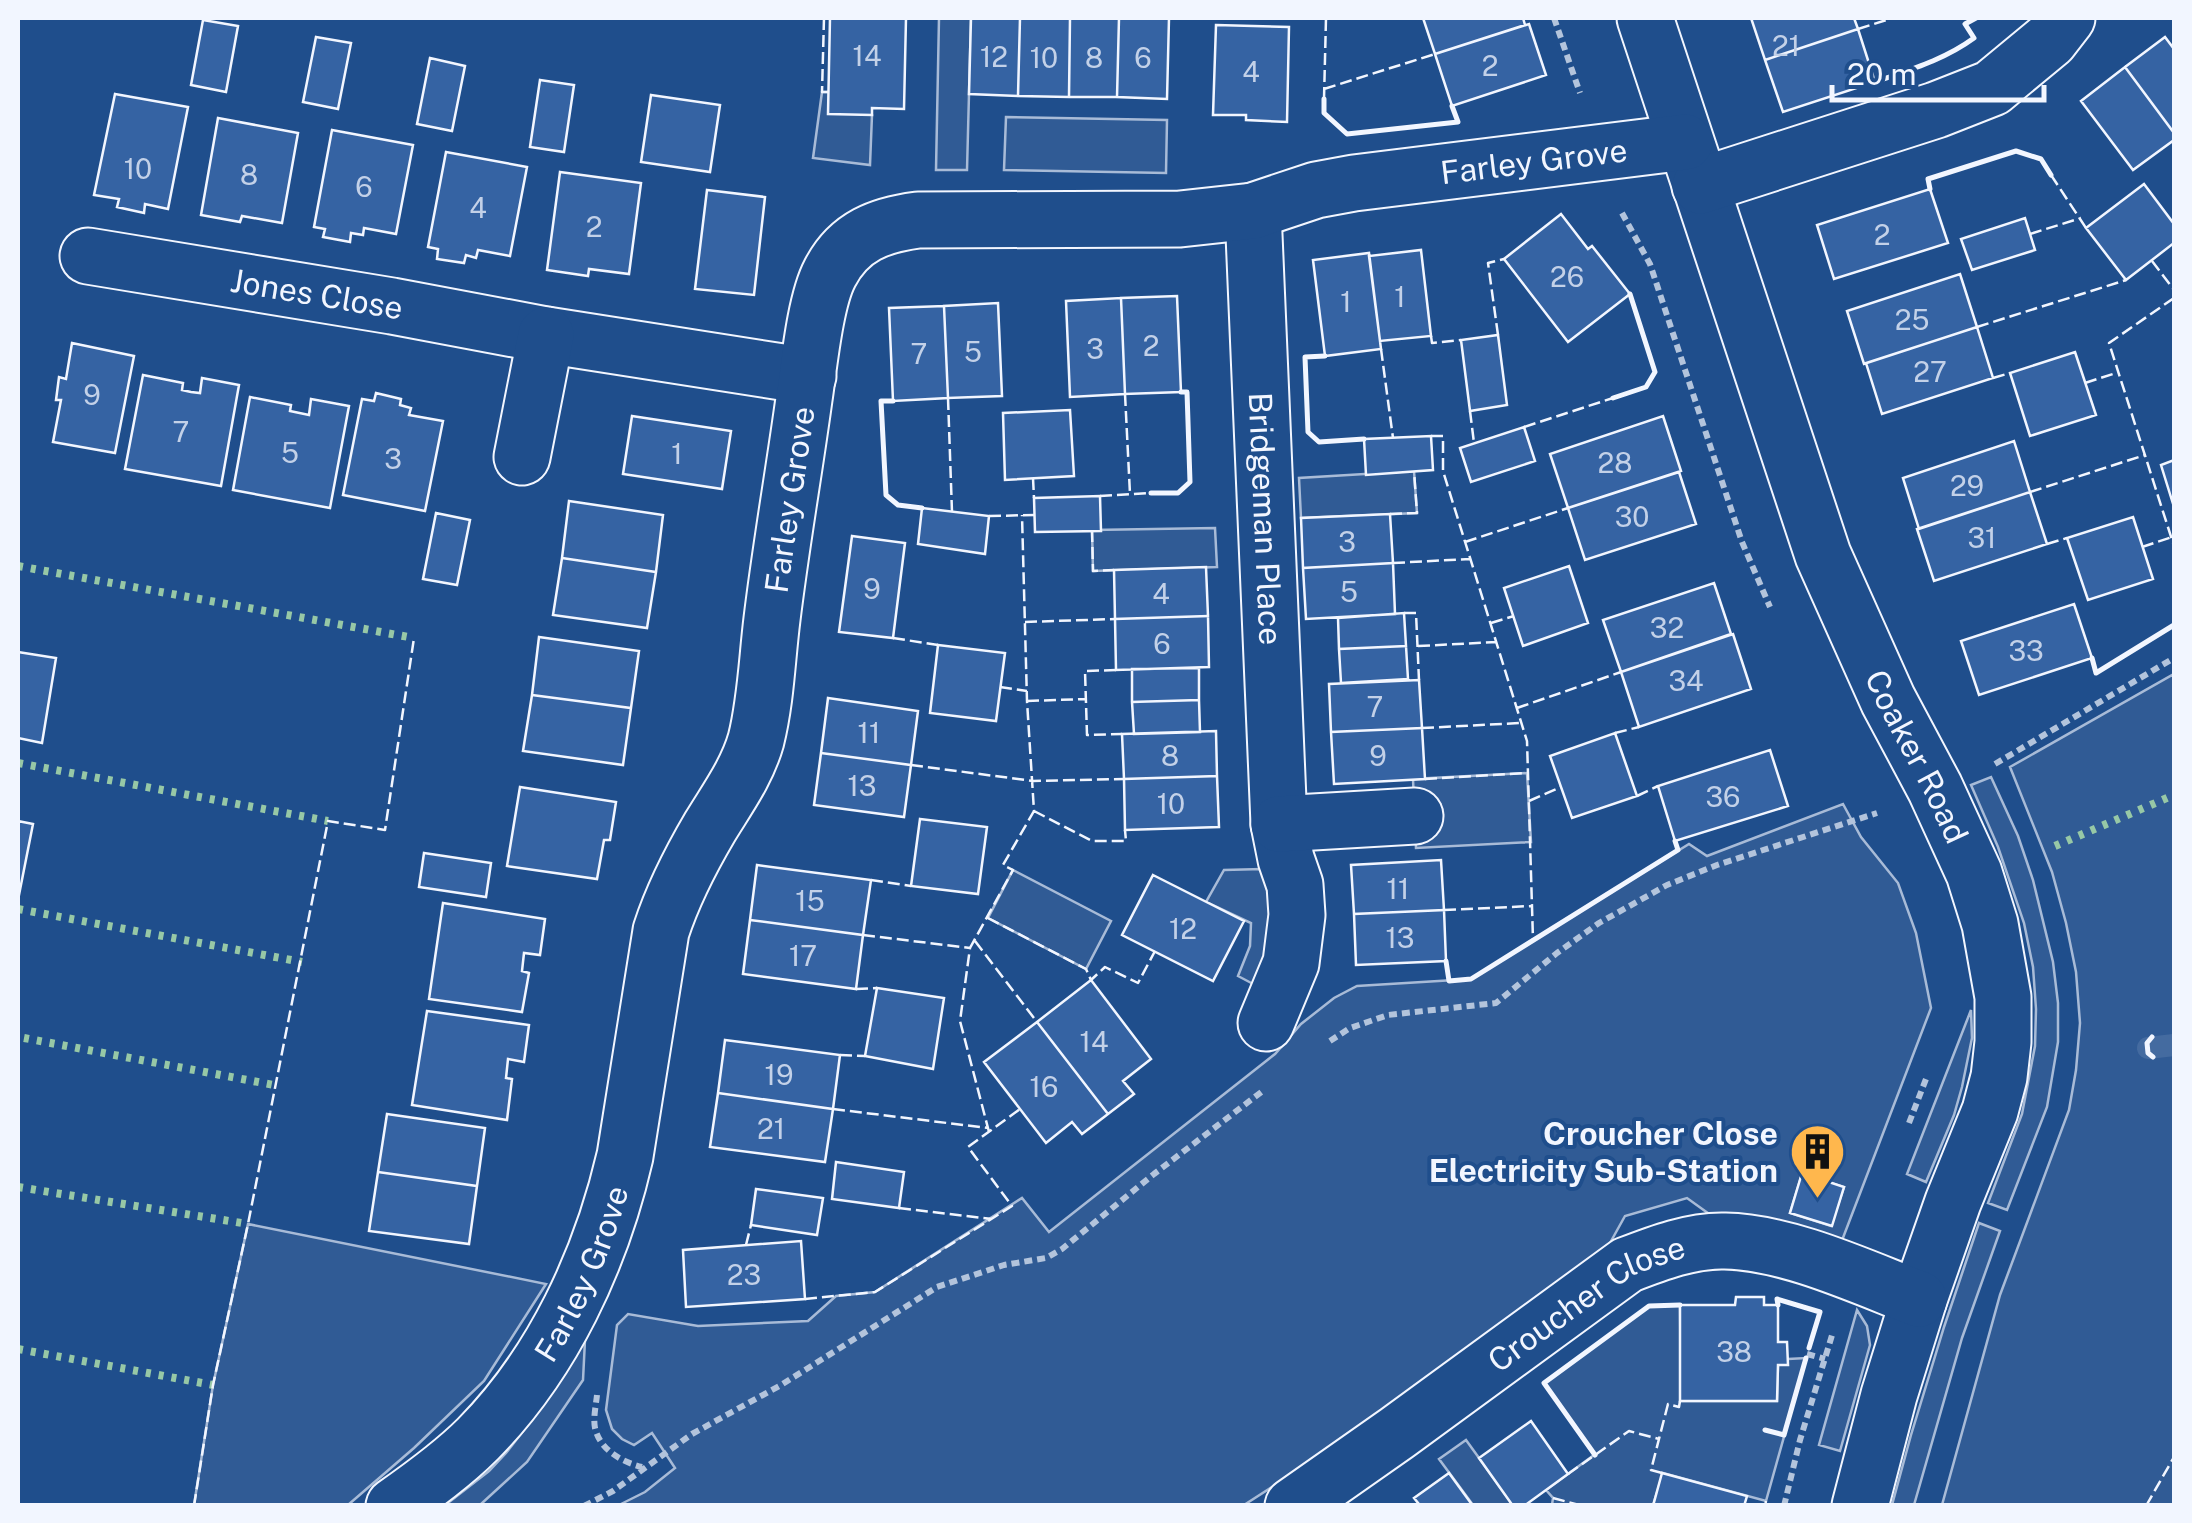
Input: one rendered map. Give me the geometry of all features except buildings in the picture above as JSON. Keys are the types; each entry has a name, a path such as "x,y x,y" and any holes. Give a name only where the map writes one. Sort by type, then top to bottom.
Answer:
{"street":[{"name":"Coaker Road","path":"1645,18 1823,554 1888,700 1936,788 1974,872 1990,924 2003,997 2003,1042 1990,1111 1919,1299 1860,1506"},
{"name":"Farley Grove","path":"394,1506 440,1474 475,1442 535,1370 578,1292 602,1232 624,1156 662,931 672,898 739,781 755,743 768,679 772,622 822,293 831,272 854,243 880,227 907,221 1193,219 1253,210 1316,190 1354,183 1693,164 1936,110 1992,88 2040,49 2067,18"},
{"name":"Bridgeman Place","path":"1253,210 1279,824 1295,885 1297,915 1292,963 1266,1023"},
{"name":"Jones Close","path":"88,256 808,376"},
{"path":"522,457 546,335"},
{"path":"1279,824 1415,816"},
{"name":"Croucher Close","path":"1293,1506 1627,1265 1666,1250 1725,1240 1774,1248 1919,1299"}],"path":[{"path":"1319,1048 1350,1028 1388,1016 1496,1003 1599,923 1667,885 1874,814 1996,763 2174,658"},
{"path":"1874,814 1884,829"},
{"path":"1908,1128 1932,1063"},
{"path":"584,1506 613,1491 692,1434 781,1385 937,1287 1004,1265 1046,1258 1062,1249 1274,1082"},
{"path":"1784,1506 1850,1272"},
{"path":"1806,1354 1825,1359"},
{"path":"597,1392 594,1427 605,1446 622,1462 643,1467"}],"shaded area":[{"path":"939,18 971,18 967,170 936,170"},
{"path":"822,92 872,115 870,165 813,158"},
{"path":"1006,117 1167,120 1166,173 1004,170"},
{"path":"1414,471 1417,513 1301,518 1299,478"},
{"path":"1215,528 1217,567 1093,571 1092,530"},
{"path":"2174,674 2174,1505 1942,1505 2000,1295 2069,1110 2076,1070 2080,1023 2076,972 2066,923 2052,872 2010,767"},
{"path":"1527,773 1531,842 1416,848 1413,779"},
{"path":"1991,777 2033,880 2053,962 2058,1003 2058,1042 2047,1107 2007,1210 1988,1203 2022,1114 2035,1046 2036,1009 2024,923 1971,785"},
{"path":"1843,804 1861,837 1898,883 1916,933 1931,1008 1841,1243 1712,1216 1687,1198 1625,1216 1610,1243 1374,1421 1244,1505 619,1505 645,1492 675,1468 652,1433 634,1445 622,1439 612,1429 606,1410 617,1325 628,1314 698,1326 808,1321 836,1296 875,1292 1022,1198 1049,1232 1275,1054 1301,1024 1334,998 1357,986 1471,979 1689,844 1707,856","holes":["1802,1174 1844,1187 1831,1226 1790,1213"]},
{"path":"1262,869 1272,897 1273,921 1257,986 1238,976 1250,946 1251,923 1206,902 1224,870"},
{"path":"1013,870 1111,921 1086,969 988,918"},
{"path":"1971,1010 1972,1038 1962,1087 1926,1182 1907,1174"},
{"path":"1979,1223 2000,1231 1962,1338 1914,1505 1892,1505 1944,1327"},
{"path":"248,1224 546,1284 484,1381 348,1505 194,1505 213,1385"},
{"path":"1680,1305 1681,1401 1777,1401 1778,1365 1788,1359 1806,1358 1766,1501 1663,1473 1653,1505 1552,1505 1553,1498 1546,1490 1594,1455 1544,1383 1649,1306"},
{"path":"1857,1310 1867,1326 1870,1345 1840,1451 1819,1445"},
{"path":"585,1340 583,1380 527,1462 480,1505 444,1506 506,1453"},
{"path":"1466,1440 1513,1505 1473,1505 1439,1459"}],"waterway":[{"path":"2148,1048 2174,1045"}],"hedge":[{"path":"18,566 414,638"},
{"path":"18,763 328,821"},
{"path":"2055,846 2174,795"},
{"path":"18,909 302,962"},
{"path":"24,1038 274,1085"},
{"path":"18,1187 248,1224"},
{"path":"18,1349 213,1385"}],"fence":[{"path":"824,18 822,92 829,92"},
{"path":"1324,99 1326,18"},
{"path":"1858,29 1893,18"},
{"path":"1324,89 1435,54"},
{"path":"2051,175 2086,228"},
{"path":"2030,234 2081,218"},
{"path":"1498,335 1488,263 1504,259"},
{"path":"2152,261 2174,290"},
{"path":"1977,327 2126,280"},
{"path":"2174,298 2109,343 2174,546"},
{"path":"1431,336 1432,343 1461,340"},
{"path":"1381,349 1393,438"},
{"path":"2085,383 2119,372"},
{"path":"1993,378 2010,373"},
{"path":"1125,394 1130,494"},
{"path":"948,398 952,512"},
{"path":"1524,427 1613,398"},
{"path":"1470,411 1474,443"},
{"path":"1431,436 1443,436 1443,471 1527,741 1533,940"},
{"path":"2030,492 2145,455"},
{"path":"1390,514 1417,513 1414,471"},
{"path":"1033,478 1034,498"},
{"path":"1100,496 1151,493"},
{"path":"1465,542 1568,508"},
{"path":"989,1132 960,1021 970,948 1013,870 1003,865 1034,811 1022,515"},
{"path":"989,516 1035,515"},
{"path":"1092,530 1093,571 1114,570"},
{"path":"2142,547 2172,537"},
{"path":"2047,544 2067,538"},
{"path":"1393,563 1470,559"},
{"path":"1404,613 1416,613 1419,680"},
{"path":"1491,623 1514,616"},
{"path":"1025,622 1115,619"},
{"path":"194,1506 213,1385 328,821 385,830 414,638"},
{"path":"893,638 938,645"},
{"path":"1418,646 1497,642"},
{"path":"1116,670 1085,671 1087,735 1122,734"},
{"path":"1517,708 1621,672"},
{"path":"1000,687 1027,691"},
{"path":"1027,701 1086,699"},
{"path":"1422,728 1521,723"},
{"path":"1615,733 1639,727"},
{"path":"911,765 1033,781 1124,779"},
{"path":"1425,779 1527,773"},
{"path":"1637,796 1658,786"},
{"path":"1529,801 1561,787"},
{"path":"1034,811 1092,841 1126,841 1125,830"},
{"path":"871,880 911,886"},
{"path":"1444,910 1532,906"},
{"path":"988,918 1086,969 1091,980 1105,967 1138,983 1155,951"},
{"path":"863,935 970,948"},
{"path":"975,941 1037,1022"},
{"path":"856,989 877,988"},
{"path":"840,1055 865,1056"},
{"path":"833,1109 988,1128"},
{"path":"805,1299 875,1292 1012,1206 968,1147 1020,1109"},
{"path":"899,1208 992,1219"},
{"path":"746,1245 751,1225"},
{"path":"1662,1473 1651,1470 1668,1404 1679,1407 1680,1401"},
{"path":"1568,1474 1629,1431 1659,1439"},
{"path":"2146,1506 2174,1457"},
{"path":"1553,1498 1583,1506"},
{"path":"1765,1506 1766,1501"}],"wall":[{"path":"1875,82 1963,46 1974,38 1965,24 1976,18"},
{"path":"1324,99 1324,113 1347,134 1458,122 1452,106"},
{"path":"1930,189 1928,179 2016,151 2041,159 2051,175"},
{"path":"1613,398 1646,387 1655,372 1630,294"},
{"path":"1325,356 1305,357 1308,432 1319,442 1364,439"},
{"path":"1151,493 1178,493 1190,482 1187,392 1181,392"},
{"path":"893,401 881,401 886,495 898,505 922,508"},
{"path":"2092,658 2096,673 2174,625"},
{"path":"1446,961 1449,981 1471,979 1678,850 1675,841"},
{"path":"2152,1037 2147,1043 2148,1053 2153,1057"},
{"path":"1778,1305 1777,1299 1820,1312 1809,1348"},
{"path":"1595,1455 1544,1383 1649,1306 1680,1305"},
{"path":"1765,1430 1784,1435 1806,1358"}],"place":[{"name":"Croucher Close Electricity Sub-Station","path":"1817,1200"}]}
